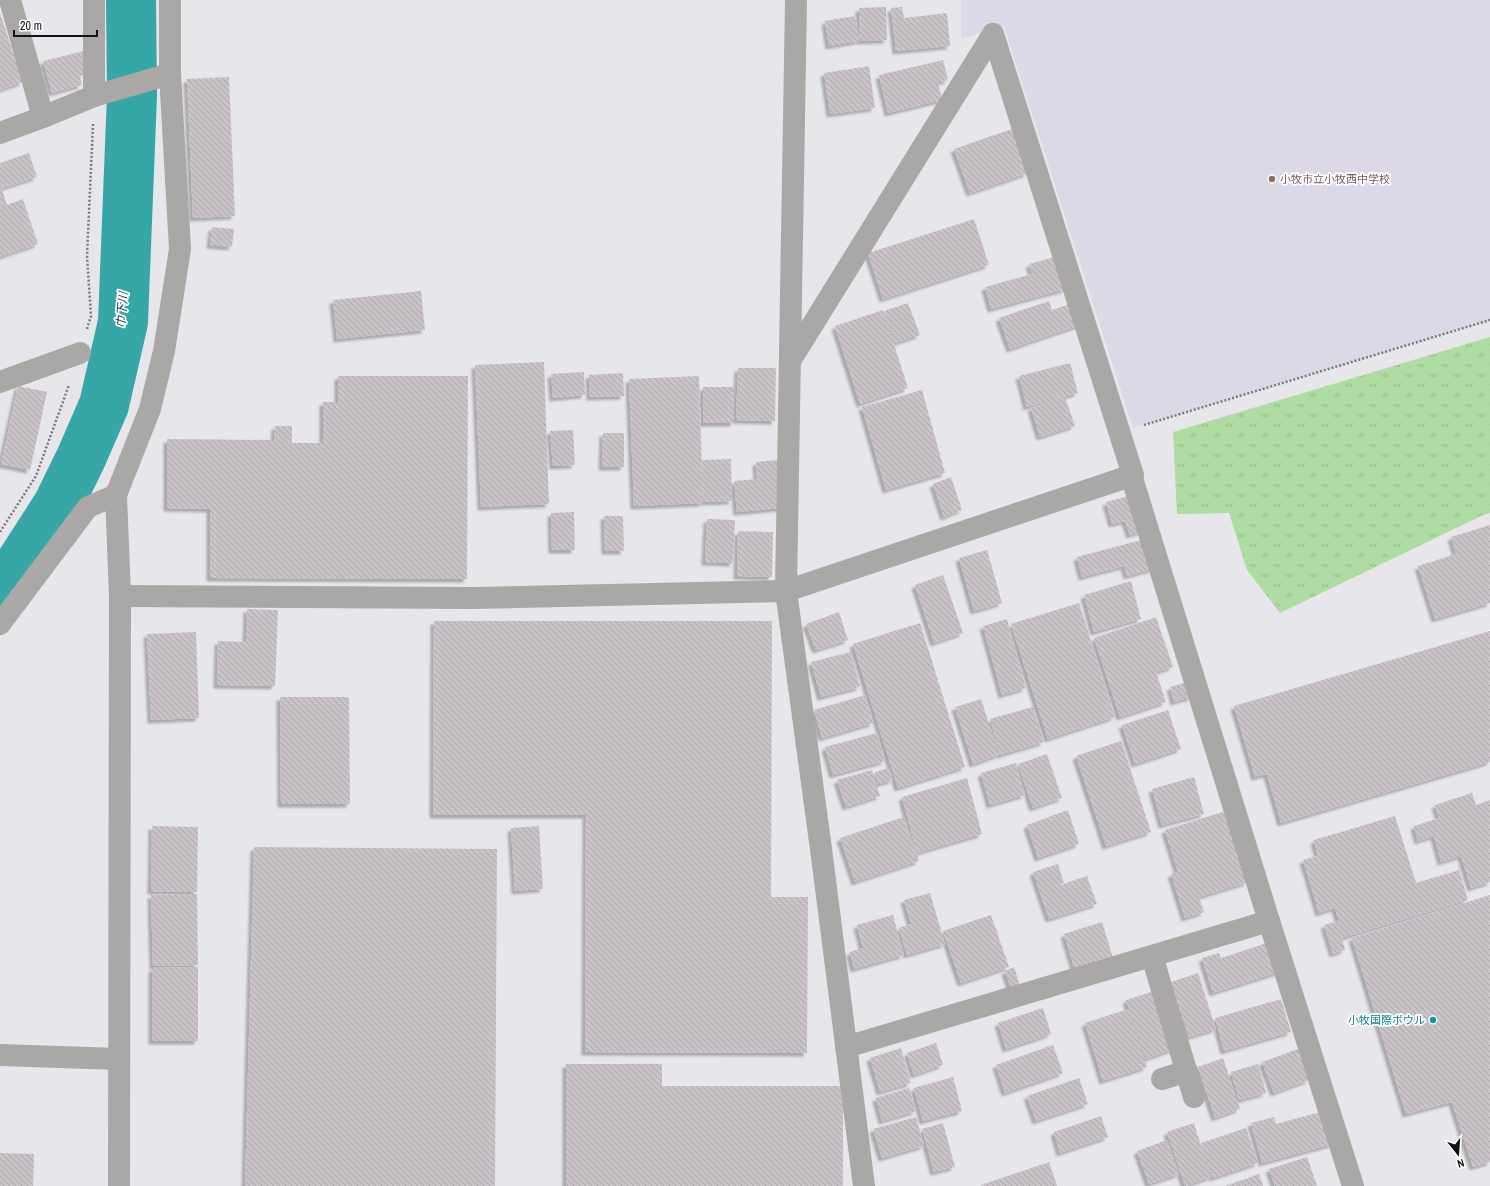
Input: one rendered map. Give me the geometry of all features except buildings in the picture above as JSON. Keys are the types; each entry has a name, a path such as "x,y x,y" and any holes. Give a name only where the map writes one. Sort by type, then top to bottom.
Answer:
{"street":[{"path":"10,0 43,117"},
{"path":"94,0 100,94"},
{"path":"119,1186 120,596 116,495 150,409 164,351 180,249 165,75 170,0"},
{"path":"796,0 786,591 864,1186"},
{"path":"120,596 474,598 786,591 1133,474 993,34 790,361"},
{"path":"0,133 100,94 165,75"},
{"path":"0,382 80,353"},
{"path":"1130,475 1353,1186"},
{"path":"0,624 88,507 116,495"},
{"path":"846,1047 1269,921"},
{"path":"1152,956 1194,1097"},
{"path":"0,1056 119,1059"},
{"path":"1162,1079 1187,1071"}],"path":[{"path":"0,532 36,476 80,353 91,316 87,256 100,94"},
{"path":"1120,432 1490,320"}],"shaded area":[{"name":"小牧市立小牧西中学校","path":"961,0 1490,0 1490,320 1133,428 1004,26 961,39"}],"green space":[{"path":"1490,337 1490,513 1280,613 1247,570 1229,513 1177,514 1173,432"}],"waterway":[{"name":"巾下川","path":"0,590 22,561 58,505 81,458 104,405 123,322 132,95 131,0"}],"place":[{"name":"小牧市立小牧西中学校","path":"1272,179"},
{"name":"小牧国際ボウル","path":"1433,1020"}]}
